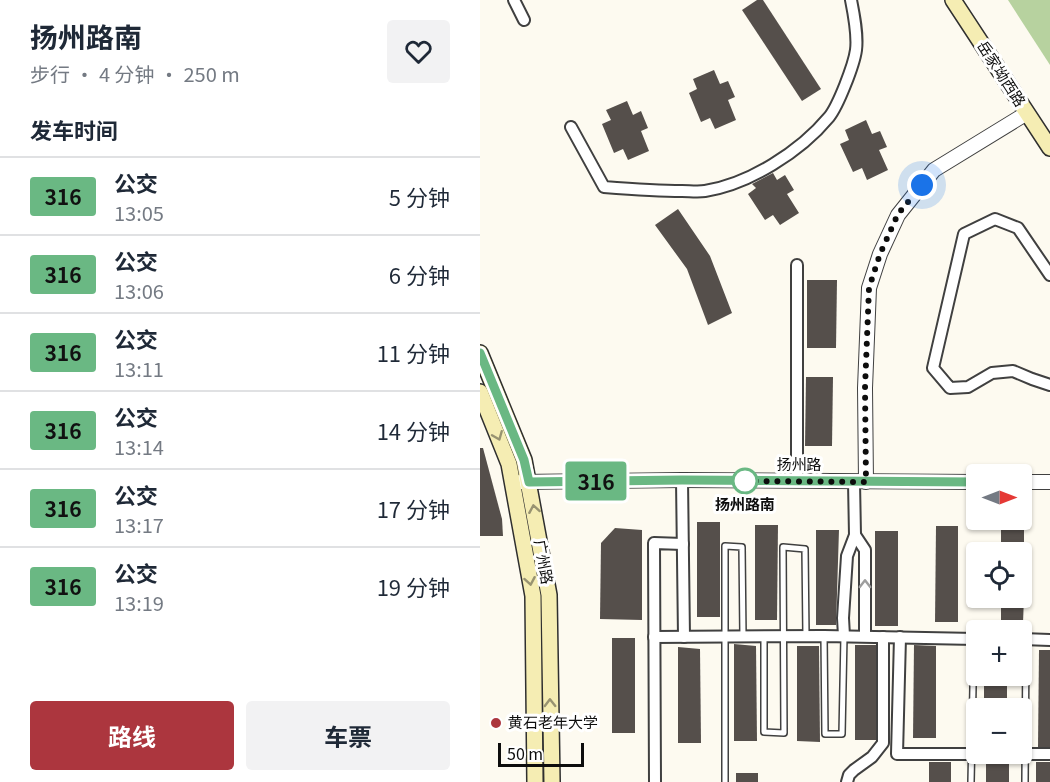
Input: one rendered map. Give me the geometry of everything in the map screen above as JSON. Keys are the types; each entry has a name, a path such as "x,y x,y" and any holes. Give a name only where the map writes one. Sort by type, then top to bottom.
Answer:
{"main road":[{"name":"岳家坳西路","path":"953,0 1050,148"},
{"name":"广州路","path":"480,353 524,460 549,595 552,782"},
{"name":"广州路","path":"480,392 509,464 533,596 536,782"}],"street":[{"path":"514,0 524,20"},
{"path":"571,127 604,187 658,191 704,191 739,181 769,166 803,143 830,116 848,79 856,50 855,21 851,0"},
{"path":"844,636 847,556 855,536 860,482 869,288 880,254 898,214 934,170 1027,113"},
{"path":"1050,275 1018,228 995,219 964,234 933,368 950,388 968,387 992,373 1013,371 1050,385"},
{"path":"797,265 797,481"},
{"path":"682,480 684,637"},
{"name":"扬州路","path":"512,482 682,480 966,482"},
{"path":"1032,482 1050,482"},
{"path":"855,536 865,550 865,636"},
{"path":"655,782 654,543 683,544"},
{"path":"654,637 865,636 966,639"},
{"path":"847,782 849,775 872,757 883,742 882,637"},
{"path":"897,754 900,637"},
{"path":"1032,639 1050,640"},
{"path":"872,757 897,754 966,755"},
{"path":"1032,755 1050,754"}],"lane":[{"path":"725,782 725,546 742,547 743,636"},
{"path":"764,636 764,732 784,733 783,547 805,549 806,636"},
{"path":"824,636 825,734 842,734 844,636"},
{"path":"971,764 971,782"},
{"path":"1025,764 1025,782"}],"green space":[{"path":"1008,0 1050,0 1050,65"}],"building":[{"path":"757,0 763,0 821,89 802,101 742,10"},
{"path":"714,70 720,84 728,81 735,97 728,100 736,120 715,129 710,118 701,122 689,93 697,89 693,79"},
{"path":"627,101 633,115 641,111 648,128 641,131 649,151 628,160 623,149 614,153 602,124 611,120 606,110"},
{"path":"866,120 872,134 880,131 887,147 879,150 888,170 867,180 862,168 853,172 840,144 849,140 845,130"},
{"path":"773,173 777,180 785,175 794,190 787,194 799,213 780,225 773,215 765,220 748,194 756,188 752,184"},
{"path":"678,209 710,256 732,313 708,325 687,269 655,225"},
{"path":"807,280 837,280 836,348 807,348"},
{"path":"806,377 833,377 832,446 805,446"},
{"path":"480,448 483,448 502,519 503,536 480,536"},
{"path":"697,522 720,522 720,617 697,617"},
{"path":"755,525 778,525 777,620 755,620"},
{"path":"936,526 958,526 958,622 935,622"},
{"path":"615,528 642,530 642,620 600,619 601,543"},
{"path":"816,530 839,530 836,625 816,625"},
{"path":"1001,530 1024,530 1024,542 1001,542"},
{"path":"875,531 898,531 898,626 875,626"},
{"path":"1001,608 1024,608 1023,620 1001,620"},
{"path":"612,638 635,638 635,733 612,733"},
{"path":"734,644 756,646 757,741 734,741"},
{"path":"855,645 876,645 876,740 855,740"},
{"path":"914,645 936,646 936,738 913,738"},
{"path":"797,646 819,646 820,742 797,741"},
{"path":"678,647 700,649 701,743 678,743"},
{"path":"1039,650 1050,650 1050,747 1038,747"},
{"path":"984,686 1007,686 1007,698 984,698"},
{"path":"929,762 951,762 951,782 929,782"},
{"path":"1036,762 1050,762 1050,782 1036,782"},
{"path":"986,764 1009,764 1009,782 986,782"},
{"path":"736,773 758,773 758,782 736,782"}],"bus line":[{"name":"316","path":"480,353 524,460 529,482 682,480 966,482"}],"place":[{"name":"扬州路南","path":"745,481"},
{"name":"黄石老年大学","path":"496,723"}],"route":[{"path":"745,481 866,482 865,388 869,288 880,254 898,214 922,185"}]}
